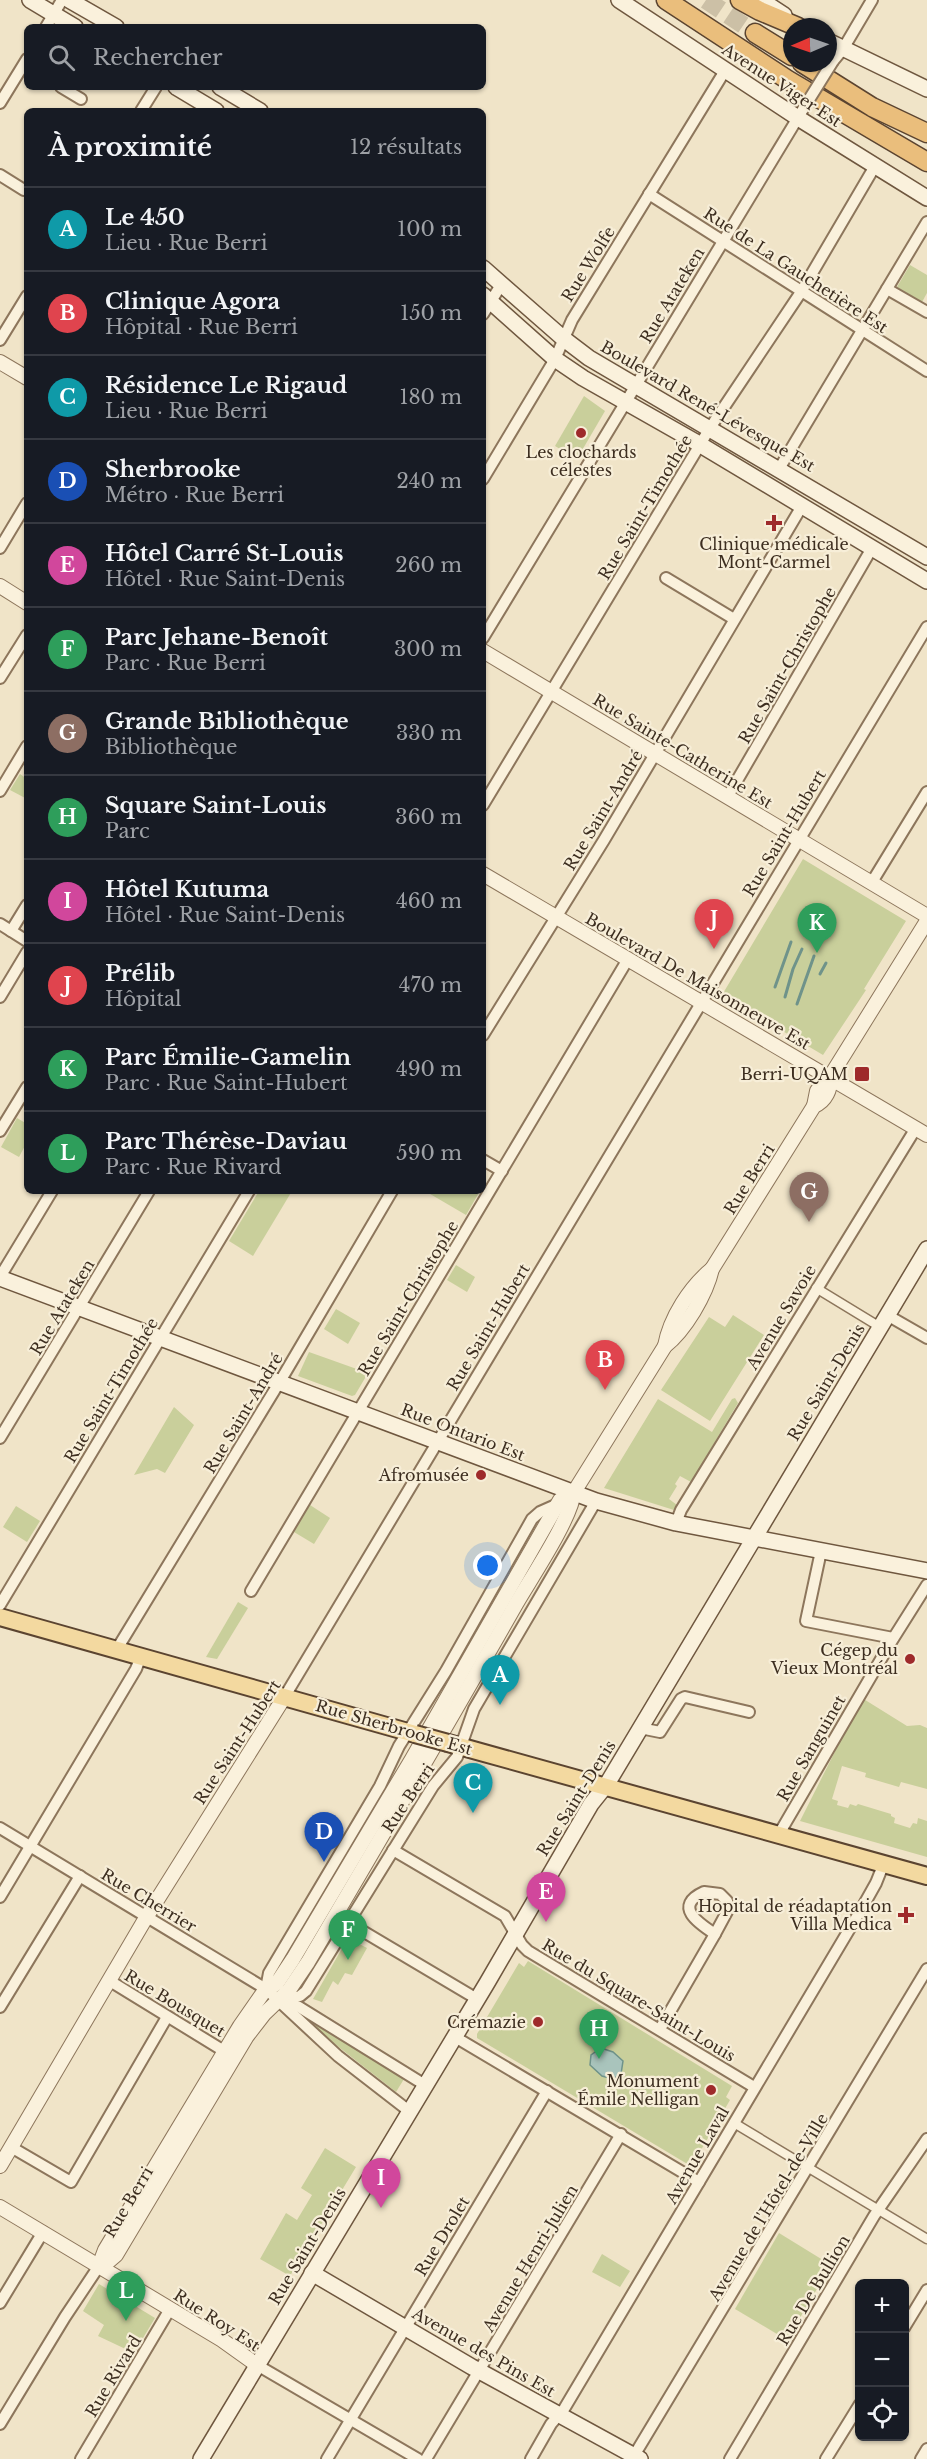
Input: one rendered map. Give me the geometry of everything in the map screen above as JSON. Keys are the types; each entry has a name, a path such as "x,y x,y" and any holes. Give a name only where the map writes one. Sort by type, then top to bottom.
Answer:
{"highway":[{"path":"666,0 788,80 927,162"},
{"path":"740,0 783,25"},
{"path":"755,33 783,51"},
{"path":"837,67 927,132"},
{"path":"816,72 872,107 927,132"}],"main road":[{"path":"30,0 50,21"},
{"path":"69,0 111,24"},
{"name":"Avenue Viger Est","path":"619,0 726,69 801,112 875,166 927,198"},
{"path":"767,2 783,19"},
{"path":"837,46 926,84"},
{"path":"181,90 211,108"},
{"path":"225,90 255,108"},
{"name":"Boulevard René-Lévesque Est","path":"486,271 589,358 927,557"},
{"path":"486,304 583,378 927,581"},
{"name":"Rue Saint-Denis","path":"201,2459 477,1999 591,1804 606,1786 927,1249"},
{"name":"Rue Ontario Est","path":"0,1277 596,1501 676,1523 927,1571"},
{"name":"Rue Sherbrooke Est","path":"0,1617 927,1876"},
{"name":"Avenue des Pins Est","path":"312,2273 635,2458"}],"street":[{"path":"50,21 62,0"},
{"name":"Rue Atateken","path":"837,55 843,49 872,0"},
{"path":"0,103 24,66"},
{"name":"Rue Wolfe","path":"486,474 555,358 572,320 726,69"},
{"name":"Rue Atateken","path":"486,633 824,72"},
{"path":"67,90 81,99"},
{"path":"143,108 154,90"},
{"name":"Rue Saint-Timothée","path":"486,800 710,428 801,292 875,166"},
{"path":"0,175 24,190"},
{"name":"Rue de La Gauchetière Est","path":"649,194 927,371"},
{"path":"779,469 927,222"},
{"path":"486,304 501,285"},
{"path":"887,289 927,312"},
{"path":"0,339 24,301"},
{"path":"0,362 24,376"},
{"name":"Rue Saint-André","path":"486,1030 802,506"},
{"path":"0,548 24,508"},
{"name":"Rue Saint-Christophe","path":"728,796 872,548"},
{"path":"666,578 734,619"},
{"path":"0,586 24,601"},
{"name":"Rue Saint-Hubert","path":"0,2166 147,1916 285,1696 439,1443 927,627"},
{"path":"0,678 24,640"},
{"name":"Rue Sainte-Catherine Est","path":"486,653 872,882 927,919"},
{"path":"0,791 24,751"},
{"path":"872,882 927,792"},
{"name":"Boulevard De Maisonneuve Est","path":"486,876 703,1001 921,1132"},
{"path":"11,931 24,910"},
{"name":"Rue Berri","path":"99,2266 116,2255 247,2036 264,2014 280,2001 308,1962 426,1763 571,1508 574,1492 664,1346 668,1329 699,1280 712,1269 814,1106 821,1102 828,1091 830,1077 927,919"},
{"path":"0,924 24,939"},
{"path":"0,997 24,957"},
{"name":"Rue Saint-Christophe","path":"251,1591 628,958"},
{"path":"0,1131 24,1092"},
{"name":"Avenue Savoie","path":"676,1523 681,1510 816,1288 921,1132"},
{"path":"486,1162 502,1171"},
{"path":"0,1277 50,1194"},
{"name":"Rue Atateken","path":"1,1436 147,1194"},
{"name":"Rue Saint-Timothée","path":"0,1605 247,1194"},
{"name":"Rue Saint-André","path":"117,1649 279,1383 390,1194"},
{"path":"816,1288 884,1321 927,1338"},
{"name":"Rue Berri","path":"266,1989 277,1983 306,1938 429,1730 560,1500 574,1492"},
{"name":"Rue Berri","path":"280,2001 300,1996 306,1991 433,1786 453,1762 455,1745 474,1709 596,1501"},
{"name":"Rue Berri","path":"0,2424 69,2309 99,2266 105,2250 224,2051 266,1989 269,1973 412,1733 532,1519 537,1514 558,1504"},
{"path":"821,1551 806,1621 893,1638"},
{"name":"Rue Sanguinet","path":"779,1834 893,1638 927,1585"},
{"path":"0,1897 141,1656"},
{"path":"640,1728 660,1732 681,1699 685,1697 749,1712"},
{"name":"Rue Cherrier","path":"0,1828 266,1989 338,2056 409,2111"},
{"name":"Rue du Square-Saint-Louis","path":"393,1850 505,1916 528,1951 754,2087"},
{"name":"Avenue Laval","path":"531,2459 551,2424 560,2415 852,1924 876,1883 884,1863"},
{"path":"0,2007 80,1876"},
{"path":"349,1923 477,1999"},
{"path":"660,2029 716,1934"},
{"name":"Avenue de l'Hôtel-de-Ville","path":"635,2458 927,1969"},
{"name":"Rue Bousquet","path":"110,1981 224,2051"},
{"name":"Rue Cherrier","path":"280,2001 299,2007 425,2085"},
{"path":"11,2147 71,2182 167,2017"},
{"path":"454,2037 699,2182"},
{"name":"Rue Drolet","path":"327,2459 547,2091"},
{"path":"734,2123 927,2239"},
{"name":"Avenue Henri-Julien","path":"426,2459 621,2134"},
{"name":"Rue De Bullion","path":"730,2459 878,2210 927,2139"},
{"name":"Rue Roy Est","path":"0,2207 237,2349 257,2366 418,2459"},
{"path":"0,2303 42,2232"},
{"path":"909,2320 927,2290"},
{"name":"Rue Rivard","path":"81,2459 170,2309"},
{"path":"826,2459 855,2412"},
{"path":"921,2459 927,2449"}],"green space":[{"path":"910,265 927,275 927,293 922,302 897,287"},
{"path":"584,396 605,411 577,459 555,446"},
{"path":"20,774 24,777 24,797 10,790"},
{"path":"803,859 906,921 864,989 866,990 823,1055 722,995"},
{"path":"17,1118 24,1122 24,1148 19,1157 1,1147"},
{"path":"257,1194 290,1194 253,1256 229,1241"},
{"path":"430,1194 478,1194 466,1215"},
{"path":"456,1265 475,1277 467,1292 447,1280"},
{"path":"336,1309 360,1323 348,1344 324,1329"},
{"path":"733,1315 764,1335 710,1421 661,1390 709,1317 725,1327"},
{"path":"309,1352 368,1373 355,1395 352,1396 298,1376"},
{"path":"735,1398 738,1403 691,1482 680,1476 675,1484 677,1486 669,1499 677,1505 674,1510 604,1488 658,1399 712,1432 732,1399"},
{"path":"174,1407 194,1425 165,1473 157,1469 134,1475"},
{"path":"310,1505 330,1518 314,1544 294,1532"},
{"path":"16,1506 40,1521 27,1542 3,1527"},
{"path":"238,1602 248,1608 217,1659 206,1657"},
{"path":"862,1698 907,1726 920,1725 927,1728 927,1789 901,1782 899,1787 865,1777 866,1773 842,1766 832,1799 838,1801 837,1805 848,1808 850,1804 856,1806 858,1804 891,1814 895,1818 894,1823 910,1828 913,1823 917,1824 918,1818 927,1821 927,1857 800,1821"},
{"path":"348,1938 367,1948 352,1975 345,1973 338,1985 333,1981 322,2002 313,1999"},
{"path":"528,1961 732,2086 726,2097 730,2100 694,2162 689,2165 477,2038 477,2034 519,1963 524,1967"},
{"path":"314,2024 404,2079 396,2092 312,2026"},
{"path":"325,2148 356,2167 290,2276 260,2259 286,2213 297,2220 312,2195 301,2188"},
{"path":"779,2233 831,2265 787,2340 735,2309"},
{"path":"602,2254 630,2271 620,2287 592,2272"},
{"path":"99,2284 155,2318 134,2353 98,2336 104,2325 83,2311"}],"water":[{"path":"601,2048 613,2052 623,2061 621,2074 613,2079 602,2076 590,2065 591,2055"}],"waterway":[{"path":"775,987 791,942"},
{"path":"785,997 793,969 802,949"},
{"path":"797,1004 814,956"},
{"path":"820,974 826,963"}],"tunnel":[{"path":"706,0 755,33"}],"place":[{"name":"Les clochards célestes","path":"581,433"},
{"name":"Clinique médicale Mont-Carmel","path":"774,523"},
{"name":"Prélib","path":"714,949"},
{"name":"Parc Émilie-Gamelin","path":"817,953"},
{"name":"Berri-UQAM","path":"862,1074"},
{"name":"Grande Bibliothèque","path":"809,1222"},
{"name":"Clinique Agora","path":"605,1390"},
{"name":"Afromusée","path":"481,1475"},
{"name":"Cégep du Vieux Montréal","path":"910,1659"},
{"name":"Le 450","path":"500,1705"},
{"name":"Résidence Le Rigaud","path":"473,1813"},
{"name":"Sherbrooke","path":"324,1862"},
{"name":"Hopital de réadaptation Villa Medica","path":"906,1915"},
{"name":"Hôtel Carré St-Louis","path":"546,1922"},
{"name":"Parc Jehane-Benoît","path":"348,1960"},
{"name":"Crémazie","path":"538,2022"},
{"name":"Square Saint-Louis","path":"599,2059"},
{"name":"Monument Émile Nelligan","path":"711,2090"},
{"name":"Hôtel Kutuma","path":"381,2208"},
{"name":"Parc Thérèse-Daviau","path":"126,2321"}]}
